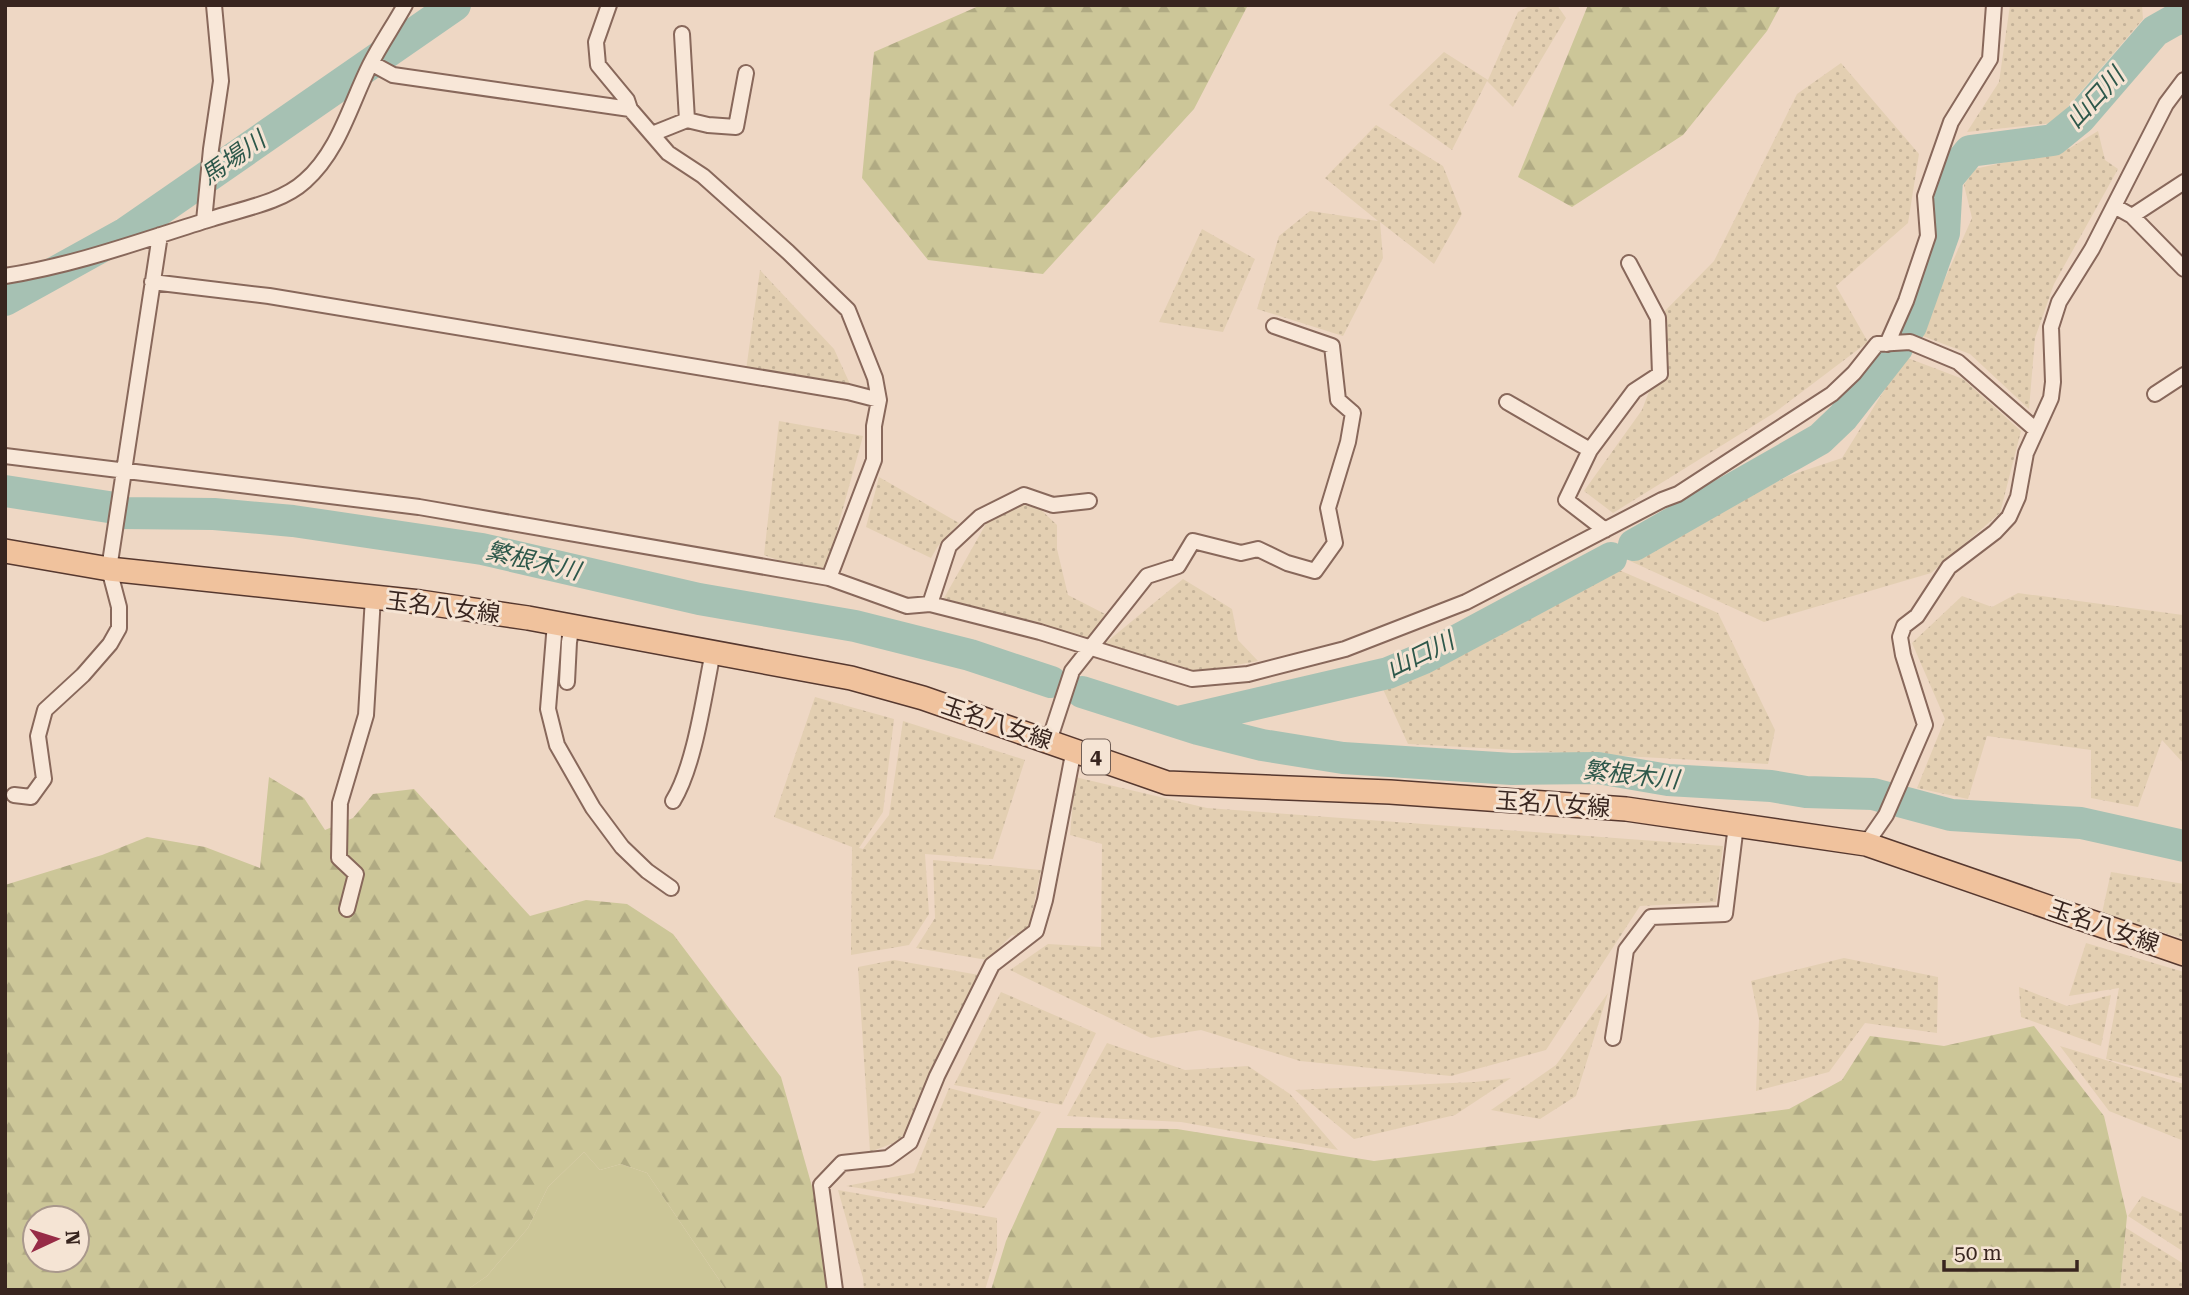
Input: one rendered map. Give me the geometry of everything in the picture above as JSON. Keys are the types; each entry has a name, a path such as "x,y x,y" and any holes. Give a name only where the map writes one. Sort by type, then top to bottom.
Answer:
{"main road":[{"name":"玉名八女線","path":"5,551 109,569 373,597 564,624 850,678 923,698 1167,783 1390,792 1626,809 1867,844 2184,954"}],"street":[{"path":"204,221 221,80 215,5"},
{"path":"5,276 40,271 160,235 277,198 304,182 329,152 347,119 371,63 404,5"},
{"path":"609,5 596,42 598,65 627,100 630,109 668,153 703,176 848,310 875,378 878,400 874,426 874,460 829,578"},
{"path":"1887,344 1906,301 1928,236 1925,196 1951,122 1990,59 1994,5"},
{"path":"682,34 687,120"},
{"path":"371,63 393,75 630,109"},
{"path":"652,134 687,120 737,127 746,73"},
{"path":"1867,844 1886,815 1925,725 1903,655 1900,637 1904,626 1917,615 1949,567 1995,532 2009,517 2018,497 2026,453 2051,398 2051,327 2059,302 2092,249 2166,104 2184,80"},
{"path":"2132,216 2184,182"},
{"path":"2114,206 2132,216 2184,269"},
{"path":"14,795 31,797 44,779 38,736 45,710 83,675 110,644 119,628 120,607 109,569 160,235"},
{"path":"1605,530 1566,500 1590,450 1634,391 1660,374 1658,318 1629,262"},
{"path":"152,282 269,296 848,392 878,400"},
{"path":"1049,741 1072,671 1147,576 1178,566 1193,541 1241,553 1258,549 1287,563 1315,571 1335,542 1328,508 1348,442 1353,413 1338,400 1332,346 1274,326"},
{"path":"5,456 419,507 829,578 907,606 930,604 1040,632 1192,680 1248,674 1345,649 1466,602 1678,494 1832,394 1854,373 1877,344 1910,342 1958,362 2036,430"},
{"path":"2155,394 2184,375"},
{"path":"1507,402 1590,450"},
{"path":"930,604 949,546 980,517 1024,495 1053,505 1089,501"},
{"path":"347,909 356,874 339,858 340,803 366,715 373,597"},
{"path":"564,624 569,642 567,682"},
{"path":"564,624 548,709 557,745 593,808 622,848 671,888"},
{"path":"673,802 681,788 698,727 713,652"},
{"path":"835,1290 821,1185 842,1163 888,1158 910,1142 937,1076 992,965 1036,931 1045,900 1074,749"},
{"path":"1613,1038 1626,950 1651,917 1725,914 1736,825"}],"shaded area":[{"path":"1532,5 1557,5 1566,18 1513,107 1487,81 1452,150 1389,105 1444,52 1488,80 1518,12"},
{"path":"2010,5 2142,5 2143,19 2054,123 1967,132 1999,82"},
{"path":"1841,63 1919,154 1908,223 1836,286 1868,342 1774,413 1613,513 1584,491 1642,410 1659,365 1658,318 1714,261 1797,94"},
{"path":"1376,125 1443,166 1462,214 1434,264 1380,222 1383,258 1343,336 1257,309 1279,236 1310,211 1378,221 1325,178"},
{"path":"2098,131 2105,160 2118,169 2054,284 2035,338 2029,409 1970,354 1920,335 1972,218 1964,185 1974,169 2070,148"},
{"path":"1202,229 1255,259 1223,332 1159,322"},
{"path":"760,270 834,349 850,384 746,370"},
{"path":"1905,357 1963,379 2021,431 2000,513 1931,573 1764,622 1630,561 1788,476 1842,458"},
{"path":"779,421 863,436 824,577 764,555"},
{"path":"879,477 959,523 931,558 866,527"},
{"path":"1019,504 1039,508 1057,525 1057,549 1068,595 1105,614 1089,641 944,598 987,522"},
{"path":"1619,570 1718,613 1775,730 1768,764 1408,744 1382,687"},
{"path":"1183,579 1232,609 1238,640 1258,661 1198,672 1103,645"},
{"path":"2018,593 2183,615 2184,764 2162,740 2138,807 2091,798 2091,750 1987,736 1968,799 1917,788 1945,719 1912,643 1962,596 1992,607"},
{"path":"815,697 894,719 883,812 859,848 863,849 889,815 903,721 1025,760 993,859 925,854 929,914 909,945 851,955 852,847 774,817"},
{"path":"1075,777 1207,808 1723,846 1716,902 1640,906 1546,1050 1451,1076 1300,1061 1201,1030 1151,1038 1010,970 1048,944 1101,947 1102,844 1070,835"},
{"path":"933,860 1041,870 1027,938 1012,935 987,960 916,948 935,918"},
{"path":"2111,872 2184,884 2184,939 2102,913"},
{"path":"2086,943 2184,972 2184,1079 2106,1059 2119,988 2069,996"},
{"path":"1844,958 1938,977 1937,1033 1865,1023 1829,1072 1756,1091 1759,1020 1751,981"},
{"path":"894,960 979,975 908,1131 896,1142 870,1152 858,967"},
{"path":"2019,987 2067,1006 2111,995 2101,1046 2021,1017"},
{"path":"1001,992 1096,1033 1062,1105 954,1085"},
{"path":"1608,993 1576,1096 1540,1119 1491,1110 1556,1065"},
{"path":"1107,1043 1185,1070 1248,1066 1290,1094 1338,1150 1181,1122 1067,1116"},
{"path":"2060,1046 2184,1084 2184,1141 2109,1111"},
{"path":"1511,1078 1455,1115 1354,1139 1295,1090 1475,1082"},
{"path":"949,1088 1041,1112 984,1208 846,1186 914,1173"},
{"path":"838,1190 997,1218 997,1251 985,1290 864,1290"},
{"path":"2142,1196 2184,1214 2184,1252 2128,1216"},
{"path":"2126,1228 2184,1264 2184,1290 2120,1290"}],"green space":[{"path":"981,5 1248,5 1194,109 1043,274 928,260 862,178 874,52"},
{"path":"1588,5 1781,5 1767,31 1683,135 1572,207 1518,177"},
{"path":"269,777 304,798 325,830 353,818 373,794 414,789 530,916 586,900 627,904 673,934 781,1077 830,1250 836,1290 726,1290 647,1173 621,1164 600,1170 584,1152 548,1187 528,1228 487,1276 467,1290 5,1290 5,885 102,855 147,837 205,847 260,868"},
{"path":"2034,1026 2104,1116 2127,1216 2120,1290 991,1290 1006,1241 1057,1128 1177,1129 1374,1161 1789,1109 1842,1080 1870,1036 1944,1046"},
{"path":"584,1152 600,1170 621,1164 647,1173 726,1290 467,1290 487,1276 528,1228 548,1187"}],"waterway":[{"name":"馬場川","path":"5,300 126,233 455,5"},
{"name":"山口川","path":"1911,326 1944,233 1947,179 1970,151 2053,140 2080,118 2155,31 2178,18 2184,19"},
{"name":"山口川","path":"1634,545 1820,439 1843,417 1897,348"},
{"name":"繁根木川","path":"5,491 115,508 122,513 214,514 293,521 482,549 699,599 855,626 970,655 1051,682"},
{"name":"山口川","path":"1178,722 1388,673 1424,658 1611,558"},
{"name":"繁根木川","path":"1082,692 1198,729 1262,745 1343,758 1512,769 1598,768 1668,780 1771,786 1806,792 1873,794 1951,815 2081,823 2184,846"}]}
